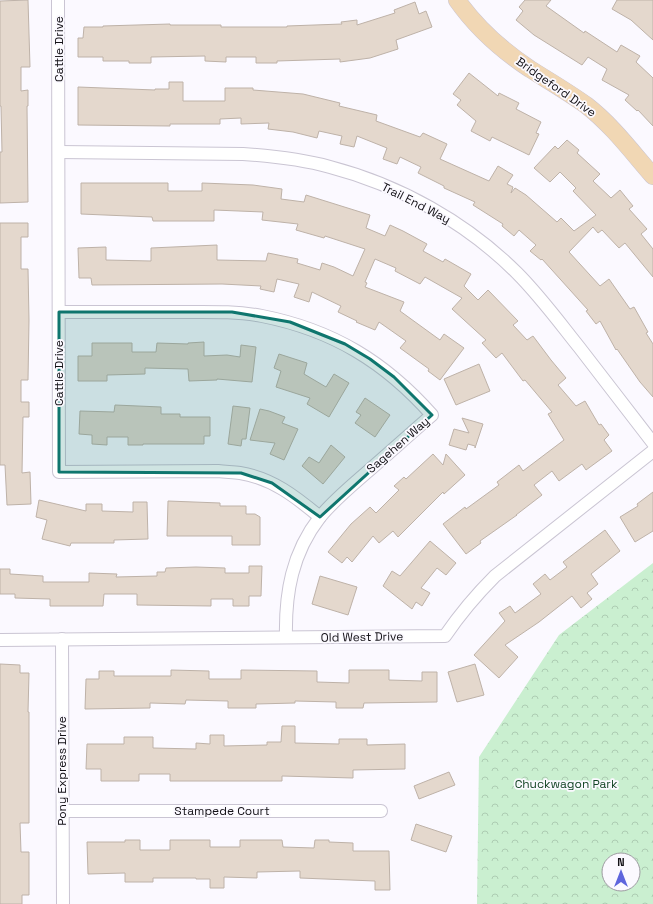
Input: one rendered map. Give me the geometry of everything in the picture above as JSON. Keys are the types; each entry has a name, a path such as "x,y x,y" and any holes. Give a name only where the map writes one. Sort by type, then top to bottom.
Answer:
{"street":[{"name":"Cattle Drive","path":"58,0 59,472 218,471 241,473 272,483 292,494 320,517"},
{"name":"Bridgeford Drive","path":"457,0 481,28 504,50 530,69 570,93 588,106 653,176"},
{"name":"Trail End Way","path":"59,152 243,154 272,156 329,167 357,175 398,191 424,204 462,227 518,274 547,306 653,443"},
{"name":"Sagehen Way","path":"59,312 232,312 290,322 338,341 370,359 394,377 416,397 432,415 336,500 320,517 301,548 293,569 285,613 286,637"},
{"name":"Old West Drive","path":"0,640 445,636 475,596 495,576 653,451"},
{"name":"Pony Express Drive","path":"62,639 63,904"},
{"name":"Stampede Court","path":"63,812 381,812"}],"highlighted area":[{"path":"59,312 232,312 290,322 345,344 370,359 394,377 432,415 320,517 272,483 241,473 59,472"}],"green space":[{"name":"Chuckwagon Park","path":"653,563 653,904 477,904 479,757 559,635"}],"building":[{"path":"28,0 30,67 21,67 21,91 28,90 28,202 0,203 0,152 2,152 0,106 0,1"},
{"path":"525,0 551,0 546,6 584,33 585,31 617,52 621,45 640,56 636,62 653,78 653,126 638,110 637,111 625,100 629,95 602,80 607,69 588,57 582,65 534,35 516,20 523,11 519,7"},
{"path":"617,0 653,0 653,40 631,20 612,9"},
{"path":"415,2 419,14 426,11 432,27 396,40 398,49 370,58 340,62 340,59 256,63 256,57 226,57 226,62 205,61 205,56 151,57 151,63 129,63 129,61 103,61 103,57 78,57 78,38 83,38 84,27 170,24 221,25 221,27 287,27 342,24 341,22 357,20 357,25 395,13 394,10"},
{"path":"469,73 498,96 499,93 519,103 516,109 541,122 536,133 539,134 529,155 492,137 490,141 471,131 476,121 457,105 461,100 453,94"},
{"path":"169,82 183,82 183,101 225,101 225,88 253,88 253,90 303,94 340,103 339,106 377,115 376,121 420,137 423,133 447,144 440,159 489,181 498,166 513,175 507,184 513,187 511,193 515,188 526,195 557,222 561,218 574,231 596,215 573,191 576,188 560,172 550,182 534,168 555,146 558,149 567,140 579,150 577,153 600,174 593,181 611,198 620,190 633,206 629,209 647,229 641,234 653,249 653,277 625,243 619,248 602,230 598,233 593,227 569,252 600,286 609,279 630,309 634,307 648,332 646,333 653,344 653,397 640,382 617,349 616,350 600,321 596,324 586,311 588,310 542,259 541,260 530,251 536,245 519,230 514,236 502,226 503,224 473,205 475,202 444,188 444,186 418,173 421,167 400,157 397,164 383,159 387,148 357,136 354,147 340,144 342,136 319,131 317,138 293,132 268,129 269,123 241,124 241,118 220,119 220,124 170,124 170,126 78,125 78,87 155,90 169,89"},
{"path":"81,183 168,183 168,191 202,191 202,183 253,185 282,189 281,199 304,202 306,195 370,215 366,228 385,236 390,225 403,231 427,244 423,251 443,262 445,259 471,274 464,286 478,300 488,290 518,321 513,325 527,340 533,336 566,378 558,385 576,406 585,401 599,425 601,424 609,435 604,440 612,451 586,470 582,464 559,481 552,471 534,485 542,495 480,541 481,543 466,554 443,524 465,507 466,509 499,485 497,482 519,465 523,471 564,440 548,414 552,412 525,380 523,381 502,353 496,358 482,343 486,340 452,309 462,298 425,277 420,284 395,271 396,268 375,259 365,282 367,283 365,287 404,302 400,311 440,340 444,334 464,348 440,380 428,371 429,369 400,348 406,341 379,322 375,330 356,322 357,321 338,312 341,306 312,292 309,302 294,297 299,284 277,279 274,292 260,289 261,286 222,284 92,285 91,278 79,278 78,248 106,247 106,260 151,261 151,248 217,245 217,260 266,261 268,253 298,259 297,263 320,270 322,263 353,276 365,249 325,236 324,238 296,230 298,224 262,220 263,212 214,210 214,221 153,221 152,217 81,214"},
{"path":"0,223 28,223 28,237 21,237 21,269 28,269 29,320 28,380 21,380 21,402 29,402 29,417 23,417 22,473 30,472 31,504 7,505 5,465 0,465"},
{"path":"204,342 204,356 227,355 240,357 241,345 256,347 252,382 217,379 189,381 188,369 145,368 145,374 107,375 107,381 78,381 78,356 92,356 92,343 132,343 132,352 156,352 157,343 188,344"},
{"path":"279,354 307,363 304,374 326,387 334,374 349,383 329,417 307,404 310,398 276,387 281,371 274,368"},
{"path":"479,364 490,391 456,405 444,379"},
{"path":"365,398 390,415 375,437 355,423 361,415 356,412"},
{"path":"115,405 161,407 161,414 180,414 180,417 210,417 210,436 204,436 204,444 143,445 128,445 128,437 107,437 107,445 92,444 92,435 79,434 80,411 114,412"},
{"path":"233,406 250,408 246,439 242,439 241,446 228,444"},
{"path":"260,409 285,417 282,423 298,429 284,460 270,454 275,443 250,440"},
{"path":"462,418 483,424 475,448 475,446 468,444 466,450 449,445 454,429 469,433"},
{"path":"331,445 345,457 323,484 302,466 309,457 319,463"},
{"path":"433,454 443,465 446,454 465,475 444,494 443,492 398,537 393,531 379,543 373,536 352,562 347,557 342,563 328,552 351,524 370,507 376,513 399,490 394,486 404,477 406,479"},
{"path":"653,492 653,531 635,542 620,517 638,506 637,504"},
{"path":"39,500 86,511 86,504 102,504 102,511 133,512 133,502 147,502 148,539 114,540 114,543 71,543 70,546 42,539 47,520 36,517"},
{"path":"168,501 220,503 220,506 246,506 246,514 255,514 260,517 260,545 232,545 232,536 167,536"},
{"path":"605,530 620,551 591,574 598,584 587,593 592,599 581,608 572,596 539,622 505,645 518,657 499,678 474,655 505,621 499,613 510,606 515,613 541,594 533,584 545,574 550,580 567,567 563,562"},
{"path":"430,541 456,563 446,575 437,568 421,588 430,593 422,606 416,602 412,609 383,586 392,571 400,576"},
{"path":"249,566 262,566 261,596 249,596 249,606 233,606 233,599 211,599 211,606 137,605 137,594 104,594 103,606 50,606 50,599 15,598 15,594 0,594 0,569 10,569 10,574 43,576 43,582 89,582 89,573 117,574 116,577 157,576 157,572 165,572 166,568 196,567 225,568 225,573 249,573"},
{"path":"320,576 357,587 348,615 312,604"},
{"path":"0,664 20,665 20,673 29,673 29,823 20,823 21,852 29,852 29,895 22,895 22,904 0,904"},
{"path":"475,664 484,695 457,702 448,672"},
{"path":"171,670 209,671 209,679 241,679 241,670 317,671 317,682 349,683 349,670 389,670 389,680 422,681 422,672 437,672 437,702 364,703 363,708 336,708 336,702 295,701 295,703 256,704 256,708 228,708 228,701 186,700 185,704 150,703 150,708 85,709 86,679 99,679 99,671 114,671 114,676 171,676"},
{"path":"282,726 295,726 295,743 339,744 339,739 367,739 367,745 405,744 405,769 353,770 353,778 282,776 282,781 170,781 170,774 139,774 139,781 101,781 101,769 86,769 87,744 124,744 124,737 153,737 153,748 196,749 196,743 210,744 210,735 224,735 224,746 267,745 267,742 281,742"},
{"path":"449,772 455,785 419,799 414,786"},
{"path":"416,824 452,836 446,852 411,840"},
{"path":"125,840 140,840 140,850 170,850 170,840 210,840 210,847 240,847 240,840 282,840 283,847 314,848 315,840 353,843 353,851 389,851 390,890 375,890 375,881 300,878 300,871 257,872 257,878 224,877 224,888 210,888 210,879 153,878 153,882 125,882 125,873 88,874 87,842 125,842"}]}
